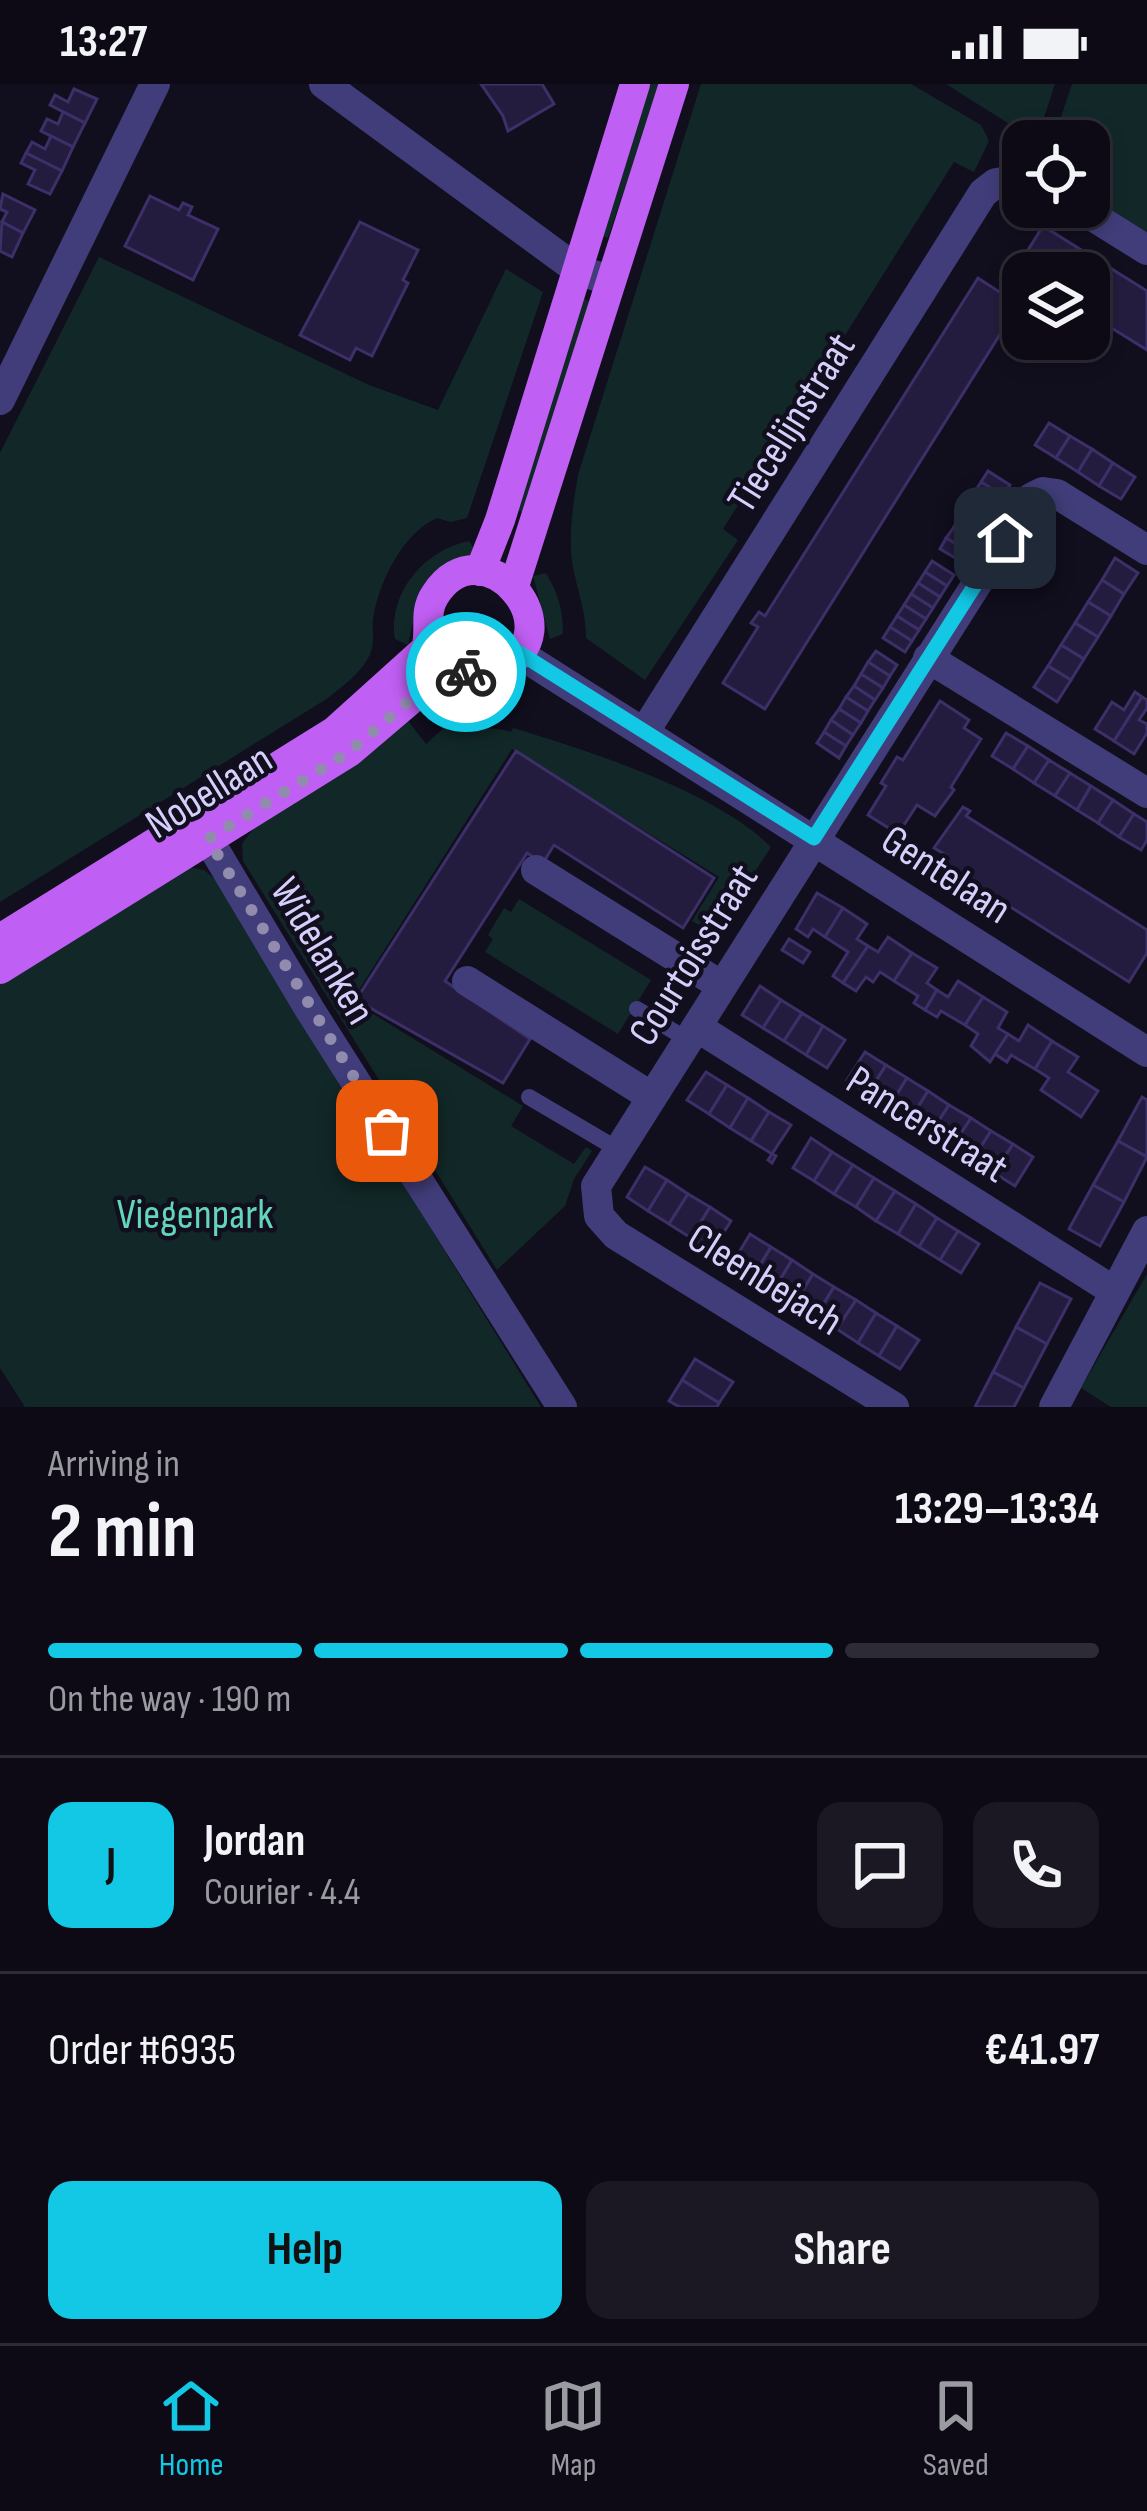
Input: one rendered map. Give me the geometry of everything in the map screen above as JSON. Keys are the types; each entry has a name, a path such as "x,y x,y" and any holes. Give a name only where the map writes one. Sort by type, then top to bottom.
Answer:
{"main road":[{"path":"518,652 528,616 514,586 480,571 635,84"},
{"path":"514,586 674,84"},
{"name":"Nobellaan","path":"0,939 335,731 403,674 428,644 427,616 434,595 451,579 480,571"},
{"name":"Nobellaan","path":"0,969 349,752 450,670 494,670 518,652"}],"street":[{"path":"0,400 154,84"},
{"path":"324,84 579,271 610,280"},
{"name":"Tiecelijnstraat","path":"645,731 983,193 1002,182"},
{"path":"1110,227 1147,250"},
{"name":"Courtoisstraat","path":"599,1216 596,1186 1031,498 1043,492 1057,494 1147,550"},
{"name":"Gentelaan","path":"518,652 1147,1052"},
{"path":"928,658 1147,793"},
{"name":"Widelanken","path":"208,839 310,1010 562,1407"},
{"path":"536,870 722,986"},
{"path":"466,980 652,1097"},
{"name":"Pancerstraat","path":"693,1034 1114,1291"},
{"name":"Cleenbejach","path":"599,1216 616,1235 894,1407"},
{"path":"1067,1402 1114,1291 1147,1231"}],"lane":[{"path":"637,1010 693,1034"},
{"path":"529,1097 619,1150"}],"green space":[{"path":"647,84 660,84 608,238 599,235"},
{"path":"701,84 911,84 981,125 989,141 974,172 954,162 723,529 738,540 645,680 586,638 572,560 572,523 578,475"},
{"path":"946,84 1055,84 1043,120 1003,120"},
{"path":"1072,84 1147,84 1147,234 1110,210 1110,120 1060,120"},
{"path":"99,257 369,385 438,410 506,269 543,292 467,518 451,522 437,518 403,547 381,589 372,648 360,670 328,698 0,902 0,453"},
{"path":"580,297 593,303 527,514 514,509"},
{"path":"469,541 476,551 419,594 408,645 395,639 397,605 413,576 438,554"},
{"path":"546,573 563,625 563,634 550,639 533,576"},
{"path":"519,685 521,698 503,705 476,709 448,704 446,691"},
{"path":"406,718 426,744 446,726 511,732 513,728 613,761 718,808 771,847 714,934 692,921 719,877 512,749 352,1001 523,1106 511,1126 574,1164 586,1147 592,1151 574,1179 565,1206 497,1270 243,861 242,844 257,824"},
{"name":"Viegenpark","path":"187,867 204,870 214,878 541,1407 25,1407 0,1368 0,981"},
{"path":"519,899 651,980 618,1034 485,952 493,939 488,935 504,908 511,912"},
{"path":"1147,1274 1147,1407 1111,1407 1081,1388"}],"building":[{"path":"481,84 542,84 554,104 508,131"},
{"path":"74,89 97,99 85,123 50,105 55,95 68,102"},
{"path":"63,112 85,123 73,147 41,131 47,119 58,124"},
{"path":"51,136 73,147 62,171 26,153 32,142 45,149"},
{"path":"26,153 62,171 50,194 28,184 35,170 21,163"},
{"path":"3,194 35,210 23,233 2,222 7,212 0,209"},
{"path":"150,196 179,210 183,203 192,207 188,215 218,229 193,280 125,246"},
{"path":"2,222 23,233 12,257 0,251"},
{"path":"360,222 418,250 403,280 408,283 372,356 356,348 350,360 300,335"},
{"path":"1046,228 1085,252 1027,252"},
{"path":"1110,268 1147,291 1147,350 1110,327"},
{"path":"978,278 1001,293 1002,331 765,709 723,683 758,627 751,623 759,612 765,616"},
{"path":"1049,423 1070,436 1056,458 1035,445"},
{"path":"1070,436 1092,449 1078,472 1056,458"},
{"path":"1092,449 1113,463 1099,486 1078,472"},
{"path":"1113,463 1135,477 1121,499 1099,486"},
{"path":"988,471 1010,485 1003,496 981,482"},
{"path":"981,482 1003,496 996,507 974,493"},
{"path":"974,493 996,507 989,518 967,504"},
{"path":"967,504 989,518 982,529 960,515"},
{"path":"960,515 982,529 975,540 954,527"},
{"path":"954,527 975,540 968,551 946,538"},
{"path":"946,538 968,551 962,562 940,549"},
{"path":"1115,558 1138,573 1124,594 1102,580"},
{"path":"932,561 954,575 947,586 925,572"},
{"path":"925,572 947,586 940,597 918,583"},
{"path":"1102,580 1124,594 1111,616 1088,602"},
{"path":"918,583 940,597 933,608 911,594"},
{"path":"911,594 933,608 926,619 904,605"},
{"path":"1088,602 1111,616 1098,637 1075,623"},
{"path":"904,605 926,619 919,630 897,616"},
{"path":"897,616 919,630 912,641 890,627"},
{"path":"1075,623 1098,637 1084,659 1061,645"},
{"path":"890,627 912,641 905,652 883,638"},
{"path":"1061,645 1084,659 1071,680 1048,666"},
{"path":"876,651 897,665 890,676 868,662"},
{"path":"868,662 890,676 883,688 861,674"},
{"path":"1048,666 1071,680 1057,702 1034,687"},
{"path":"861,674 883,688 875,700 854,686"},
{"path":"854,686 875,700 868,711 846,697"},
{"path":"1135,692 1142,697 1114,741 1095,729 1112,702 1124,710"},
{"path":"846,697 868,711 861,723 839,709"},
{"path":"1142,697 1147,708 1139,720 1147,724 1147,733 1134,754 1114,741"},
{"path":"940,701 969,720 964,728 981,739 935,816 917,805 898,834 868,815 897,757 903,760"},
{"path":"839,709 861,723 853,735 831,720"},
{"path":"831,720 853,735 846,746 824,732"},
{"path":"824,732 846,746 839,758 817,743"},
{"path":"1006,733 1028,746 1013,769 992,756"},
{"path":"1028,746 1049,760 1034,783 1013,769"},
{"path":"516,751 714,878 683,928 554,845 543,863 527,853 445,981 530,1039 503,1083 356,1000"},
{"path":"1049,760 1070,773 1055,796 1034,783"},
{"path":"1070,773 1091,786 1077,810 1055,796"},
{"path":"1091,786 1113,800 1098,823 1077,810"},
{"path":"1113,800 1134,814 1119,837 1098,823"},
{"path":"963,807 970,811 966,816 1147,930 1147,953 1129,982 941,863 946,855 934,848"},
{"path":"1134,814 1147,822 1147,840 1141,850 1119,837"},
{"path":"817,893 843,908 825,937 813,929 808,937 796,929"},
{"path":"843,908 867,924 857,939 868,946 843,983 833,976 848,952 825,937"},
{"path":"888,937 912,953 894,981 880,972 873,982 866,977 856,991 843,983 868,946 878,952"},
{"path":"789,939 810,952 803,963 782,950"},
{"path":"912,953 937,968 927,983 937,990 925,1010 914,1003 918,996 894,981"},
{"path":"958,981 983,997 965,1025 941,1011 937,1017 925,1010 937,990 948,997"},
{"path":"760,986 781,1000 763,1028 742,1015"},
{"path":"983,997 1007,1012 998,1028 1008,1034 990,1062 971,1046 978,1034 965,1025"},
{"path":"781,1000 802,1013 784,1041 763,1028"},
{"path":"802,1013 823,1026 806,1055 784,1041"},
{"path":"1028,1025 1052,1041 1035,1069 1011,1055 1007,1062 995,1054 1008,1034 1019,1041"},
{"path":"823,1026 845,1040 827,1068 806,1055"},
{"path":"1052,1041 1078,1057 1068,1072 1098,1091 1081,1117 1041,1090 1049,1078 1035,1069"},
{"path":"865,1052 886,1065 868,1094 847,1080"},
{"path":"886,1065 907,1078 889,1107 868,1094"},
{"path":"706,1072 727,1085 709,1114 687,1100"},
{"path":"907,1078 928,1091 910,1120 889,1107"},
{"path":"727,1085 748,1098 730,1128 709,1114"},
{"path":"928,1091 949,1105 931,1133 910,1120"},
{"path":"1142,1097 1147,1100 1147,1157 1118,1141"},
{"path":"748,1098 769,1112 751,1141 730,1128"},
{"path":"949,1105 971,1118 952,1147 931,1133"},
{"path":"769,1112 791,1125 772,1154 751,1141"},
{"path":"971,1118 991,1131 973,1159 952,1147"},
{"path":"991,1131 1013,1144 994,1173 973,1159"},
{"path":"811,1138 832,1152 814,1181 793,1168"},
{"path":"1118,1141 1147,1157 1124,1202 1093,1185"},
{"path":"1013,1144 1033,1157 1015,1186 994,1173"},
{"path":"832,1152 853,1165 834,1194 814,1181"},
{"path":"853,1165 874,1178 856,1207 834,1194"},
{"path":"645,1167 667,1180 648,1211 627,1197"},
{"path":"874,1178 895,1191 876,1221 856,1207"},
{"path":"667,1180 688,1194 669,1224 648,1211"},
{"path":"1093,1185 1124,1202 1100,1246 1069,1229"},
{"path":"895,1191 916,1204 898,1234 876,1221"},
{"path":"688,1194 710,1207 691,1238 669,1224"},
{"path":"916,1204 937,1218 919,1247 898,1234"},
{"path":"710,1207 731,1221 712,1251 691,1238"},
{"path":"937,1218 958,1231 940,1260 919,1247"},
{"path":"958,1231 979,1244 961,1273 940,1260"},
{"path":"750,1234 771,1247 753,1277 732,1264"},
{"path":"771,1247 792,1260 774,1290 753,1277"},
{"path":"792,1260 813,1274 795,1303 774,1290"},
{"path":"813,1274 834,1287 816,1316 795,1303"},
{"path":"1040,1283 1071,1299 1047,1344 1016,1327"},
{"path":"834,1287 856,1300 837,1329 816,1316"},
{"path":"856,1300 876,1313 858,1343 837,1329"},
{"path":"876,1313 897,1326 879,1356 858,1343"},
{"path":"897,1326 919,1340 900,1369 879,1356"},
{"path":"1016,1327 1047,1344 1024,1388 993,1372"},
{"path":"695,1359 733,1382 719,1403 682,1380"},
{"path":"993,1372 1024,1388 1014,1407 975,1407"},
{"path":"682,1380 719,1403 717,1407 680,1407 669,1401"}],"way so far":[{"path":"387,1131 208,839 349,752 443,672 466,672"}],"route":[{"path":"466,672 502,667 518,652 814,838 1005,538"}]}
